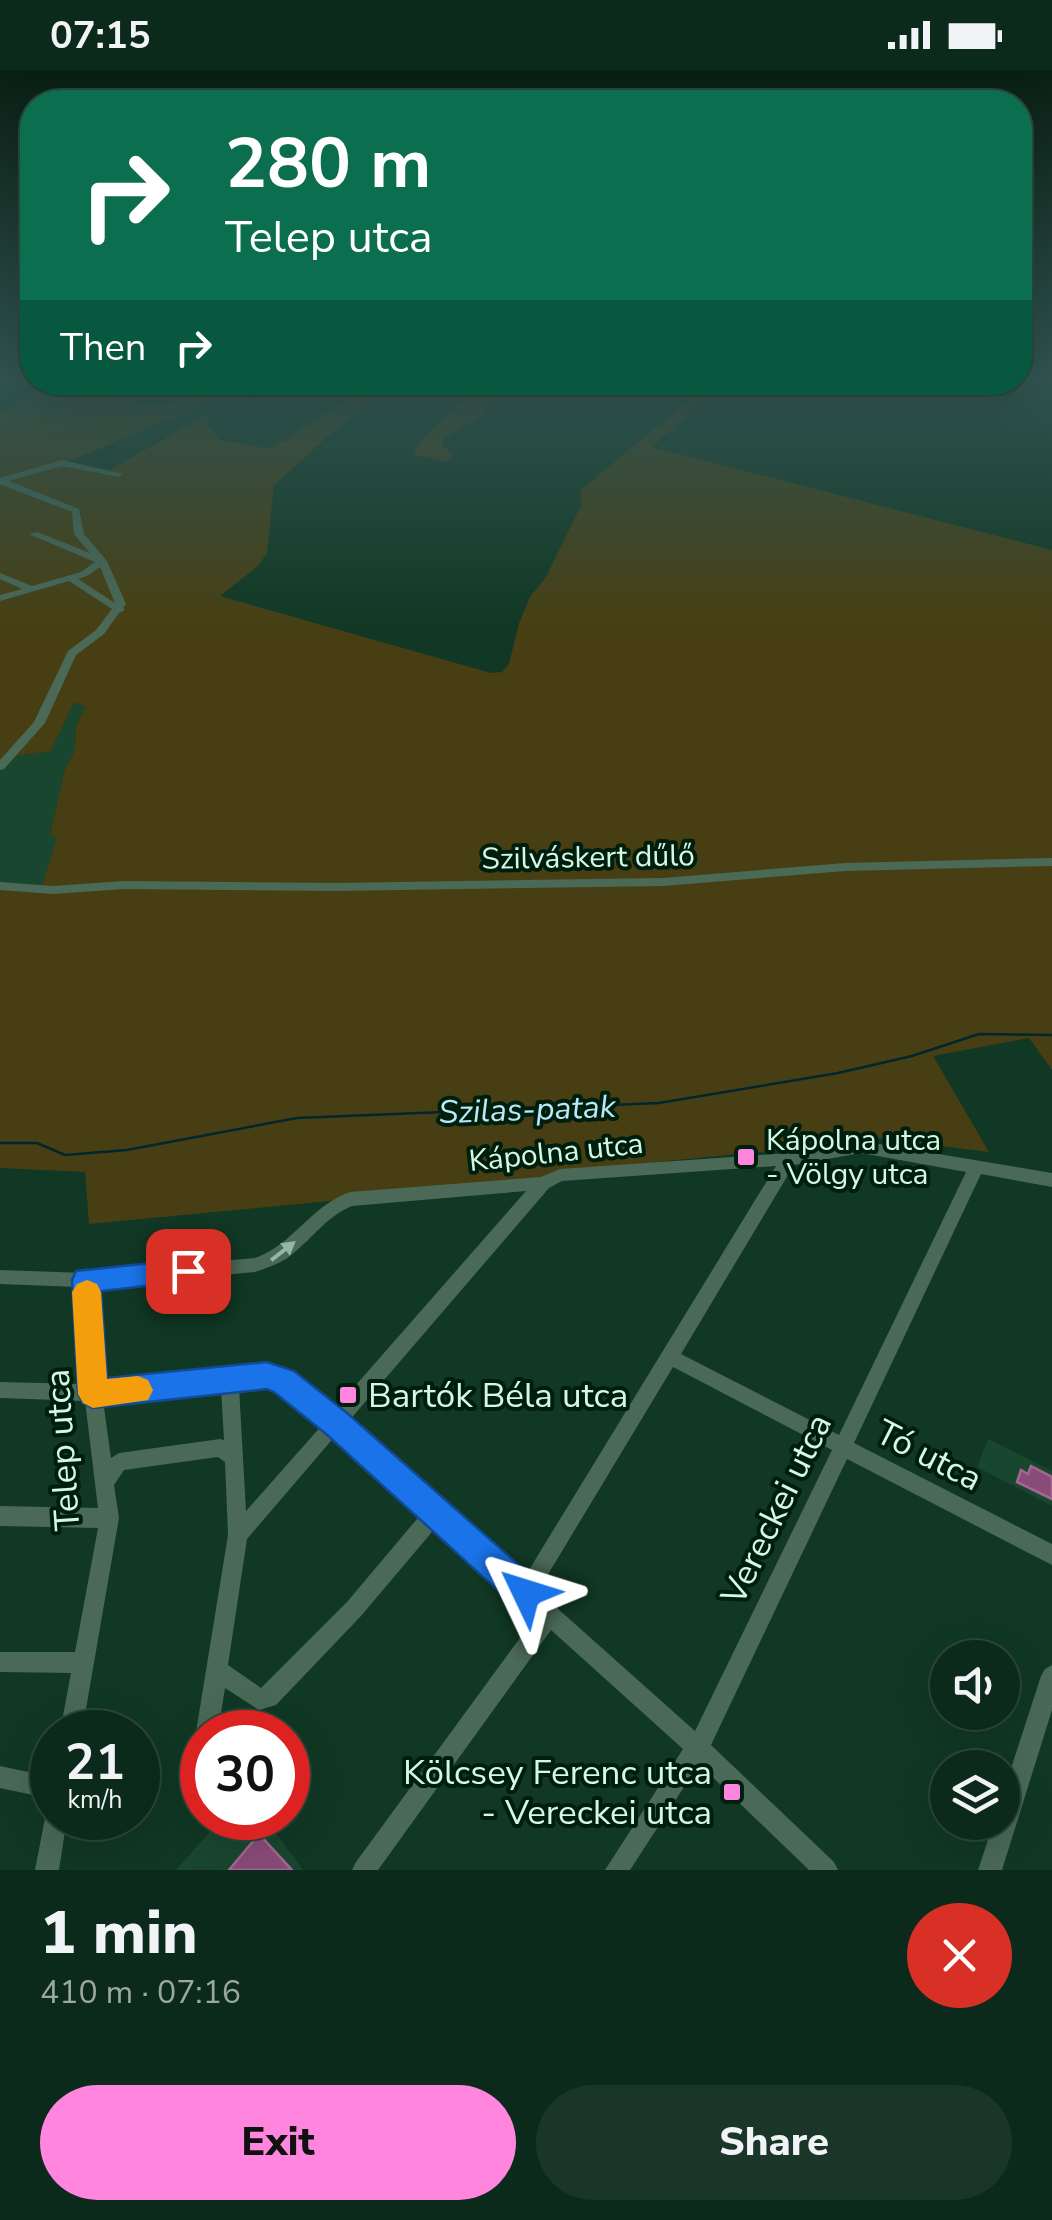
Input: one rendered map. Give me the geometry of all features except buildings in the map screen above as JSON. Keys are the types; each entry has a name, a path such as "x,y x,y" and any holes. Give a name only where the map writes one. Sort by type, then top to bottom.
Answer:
{"street":[{"path":"0,481 62,463 119,474"},
{"path":"0,481 76,511 79,534 102,561 121,599 120,610 100,632 72,652 40,722 0,767"},
{"path":"34,534 102,561"},
{"path":"0,598 70,578 102,561"},
{"path":"0,576 30,588"},
{"path":"70,578 120,610"},
{"name":"Szilváskert dűlő","path":"0,886 53,890 124,885 628,883 845,867 1052,862"},
{"name":"Kápolna utca","path":"0,1277 86,1280 274,1260 324,1212 350,1199 543,1183 560,1175 789,1159 861,1146 1052,1180"},
{"path":"526,1593 789,1159"},
{"name":"Vereckei utca","path":"617,1870 697,1747 977,1166"},
{"path":"238,1535 543,1183"},
{"name":"Telep utca","path":"75,1710 109,1518 93,1394 86,1280"},
{"name":"Tó utca","path":"670,1357 1052,1555"},
{"path":"0,1390 93,1394 275,1378 336,1423 697,1747 826,1870"},
{"path":"211,1710 238,1535 230,1380"},
{"path":"107,1480 119,1462 220,1448 235,1458"},
{"path":"219,1670 259,1700 268,1697 354,1608 435,1513"},
{"path":"0,1516 109,1518"},
{"path":"364,1870 549,1616"},
{"path":"0,1662 84,1663"},
{"path":"990,1870 1052,1676"},
{"path":"0,1777 30,1783"},
{"path":"48,1870 53,1840"}],"shaded area":[{"path":"0,462 67,462 101,475 124,462 299,462 274,485 267,553 259,565 220,596 491,673 502,672 509,664 519,623 581,505 580,491 615,462 710,462 1052,550 1052,1070 1029,1038 933,1056 989,1152 861,1136 528,1182 89,1224 85,1172 0,1168 0,882 42,886 57,837 50,835 65,769 75,750 76,727 85,707 74,702 51,751 16,756 0,770"},
{"path":"74,702 85,707 76,727 75,750 65,769 50,835 58,836 42,886 0,882 0,770 16,756 51,751"},
{"path":"988,1439 1052,1471 1052,1506 977,1467"},
{"path":"203,1840 281,1840 303,1870 176,1870"}],"waterway":[{"name":"Szilas-patak","path":"0,1143 37,1143 65,1155 127,1150 297,1118 659,1103 838,1073 912,1056 979,1034 1052,1035"}],"slow traffic":[{"path":"87,1292 93,1394 138,1390"}],"place":[{"name":"Kápolna utca - Völgy utca","path":"746,1157"},
{"name":"Bartók Béla utca","path":"348,1395"},
{"name":"Kölcsey Ferenc utca - Vereckei utca","path":"732,1792"}],"route":[{"path":"188,1271 86,1280 93,1394 267,1376 284,1381 526,1593"}]}
